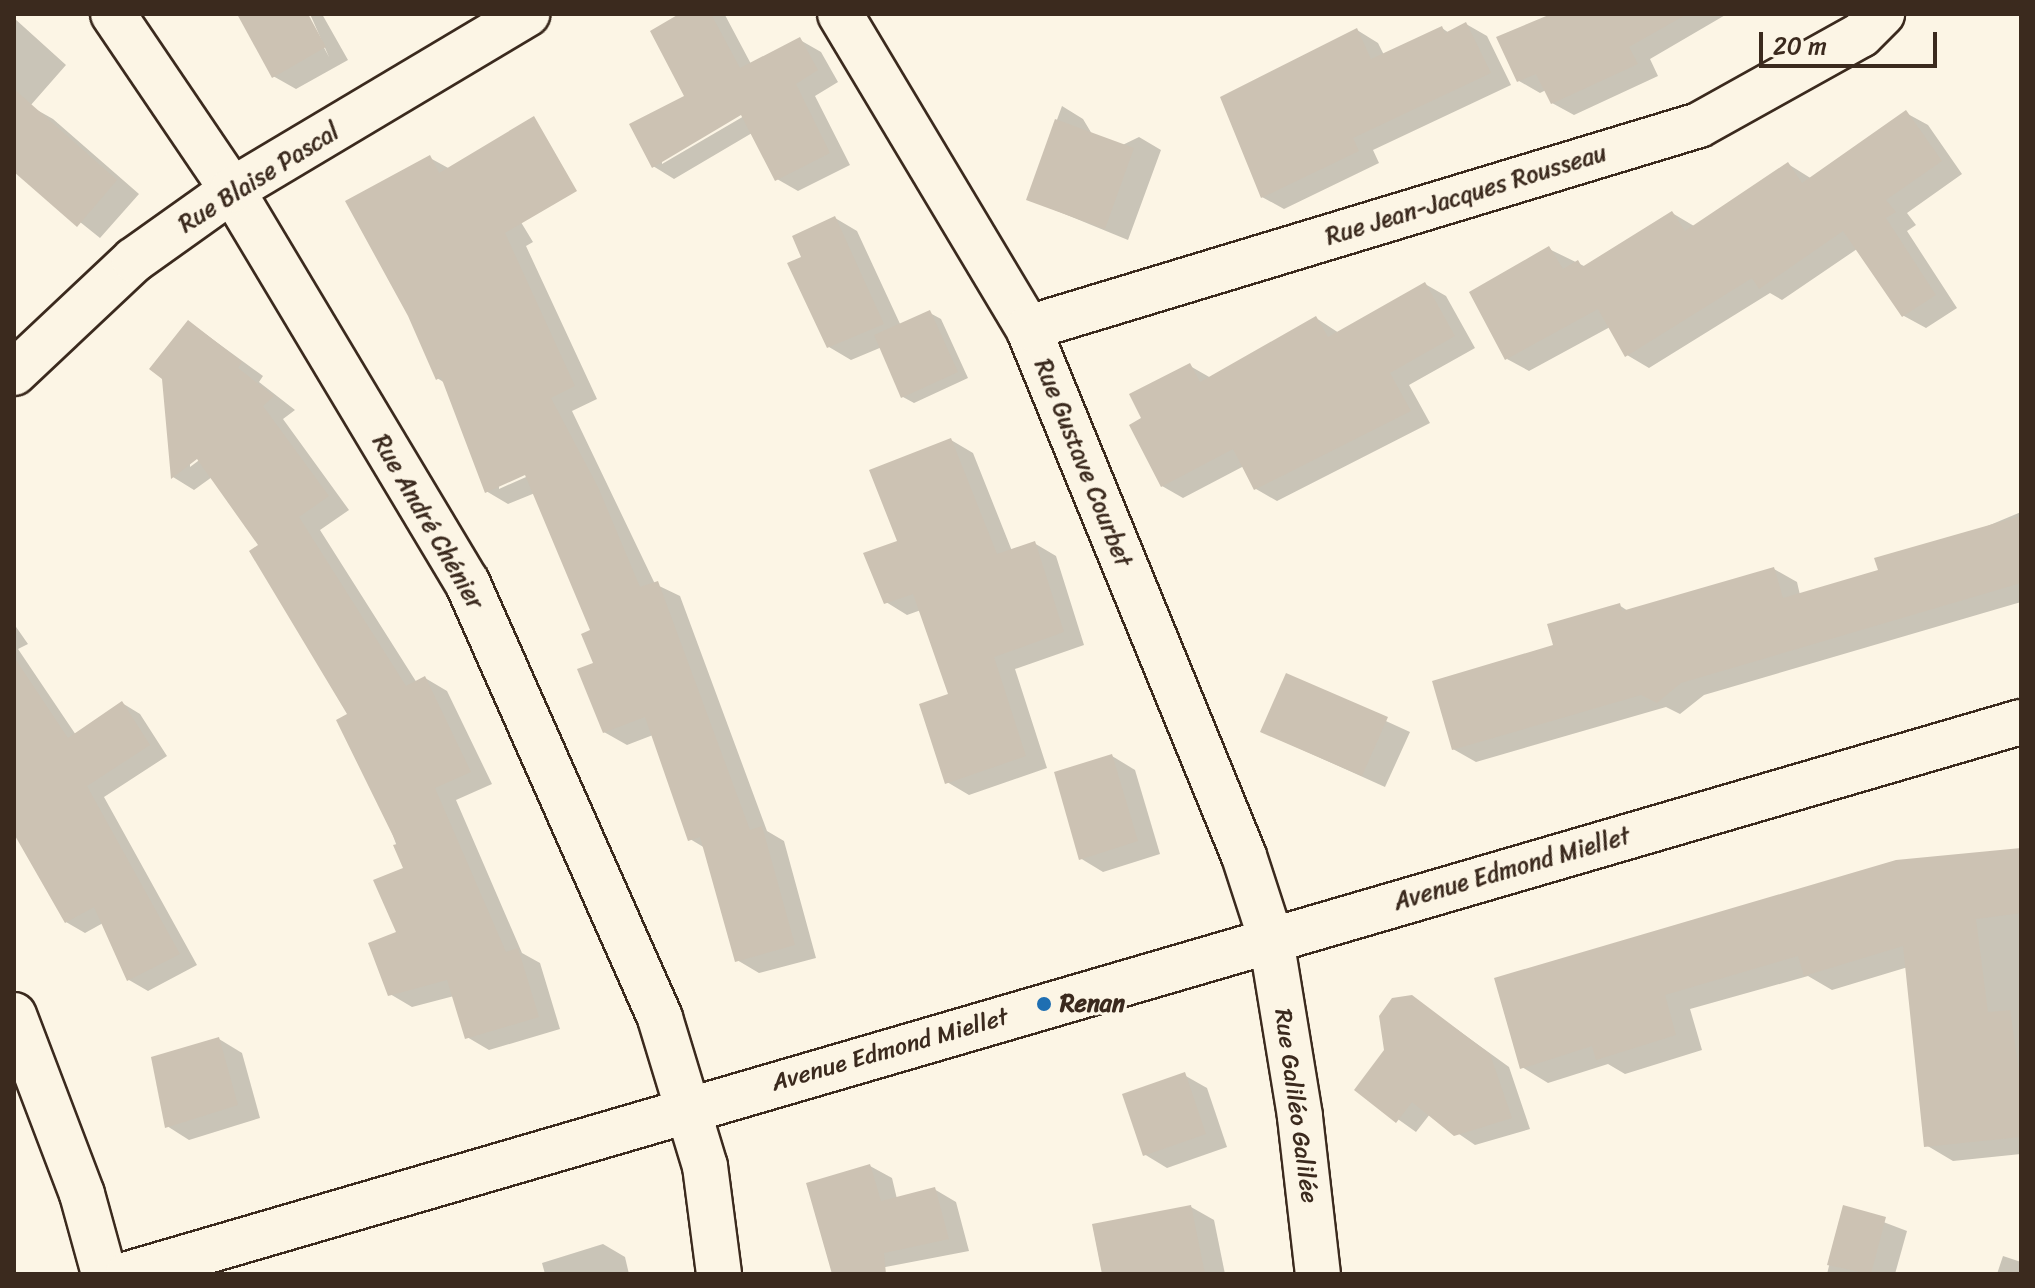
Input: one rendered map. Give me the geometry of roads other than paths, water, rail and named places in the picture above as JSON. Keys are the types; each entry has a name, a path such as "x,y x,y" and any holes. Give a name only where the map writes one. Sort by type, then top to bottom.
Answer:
{"street":[{"name":"Rue André Chénier","path":"113,14 232,190 467,582 660,1018 705,1166 719,1274"},
{"name":"Rue Blaise Pascal","path":"14,373 134,260 232,190 527,14"},
{"name":"Rue Gustave Courbet","path":"840,14 1028,328 1244,856 1271,939"},
{"name":"Rue Jean-Jacques Rousseau","path":"1028,328 1699,125 1861,35 1882,14"},
{"name":"Avenue Edmond Miellet","path":"128,1274 2021,722"},
{"name":"Rue Galiléo Galilée","path":"1271,939 1300,1117 1318,1274"},
{"path":"14,1015 82,1194 104,1274"}],"place":[{"name":"Renan","path":"1044,1004"}]}
